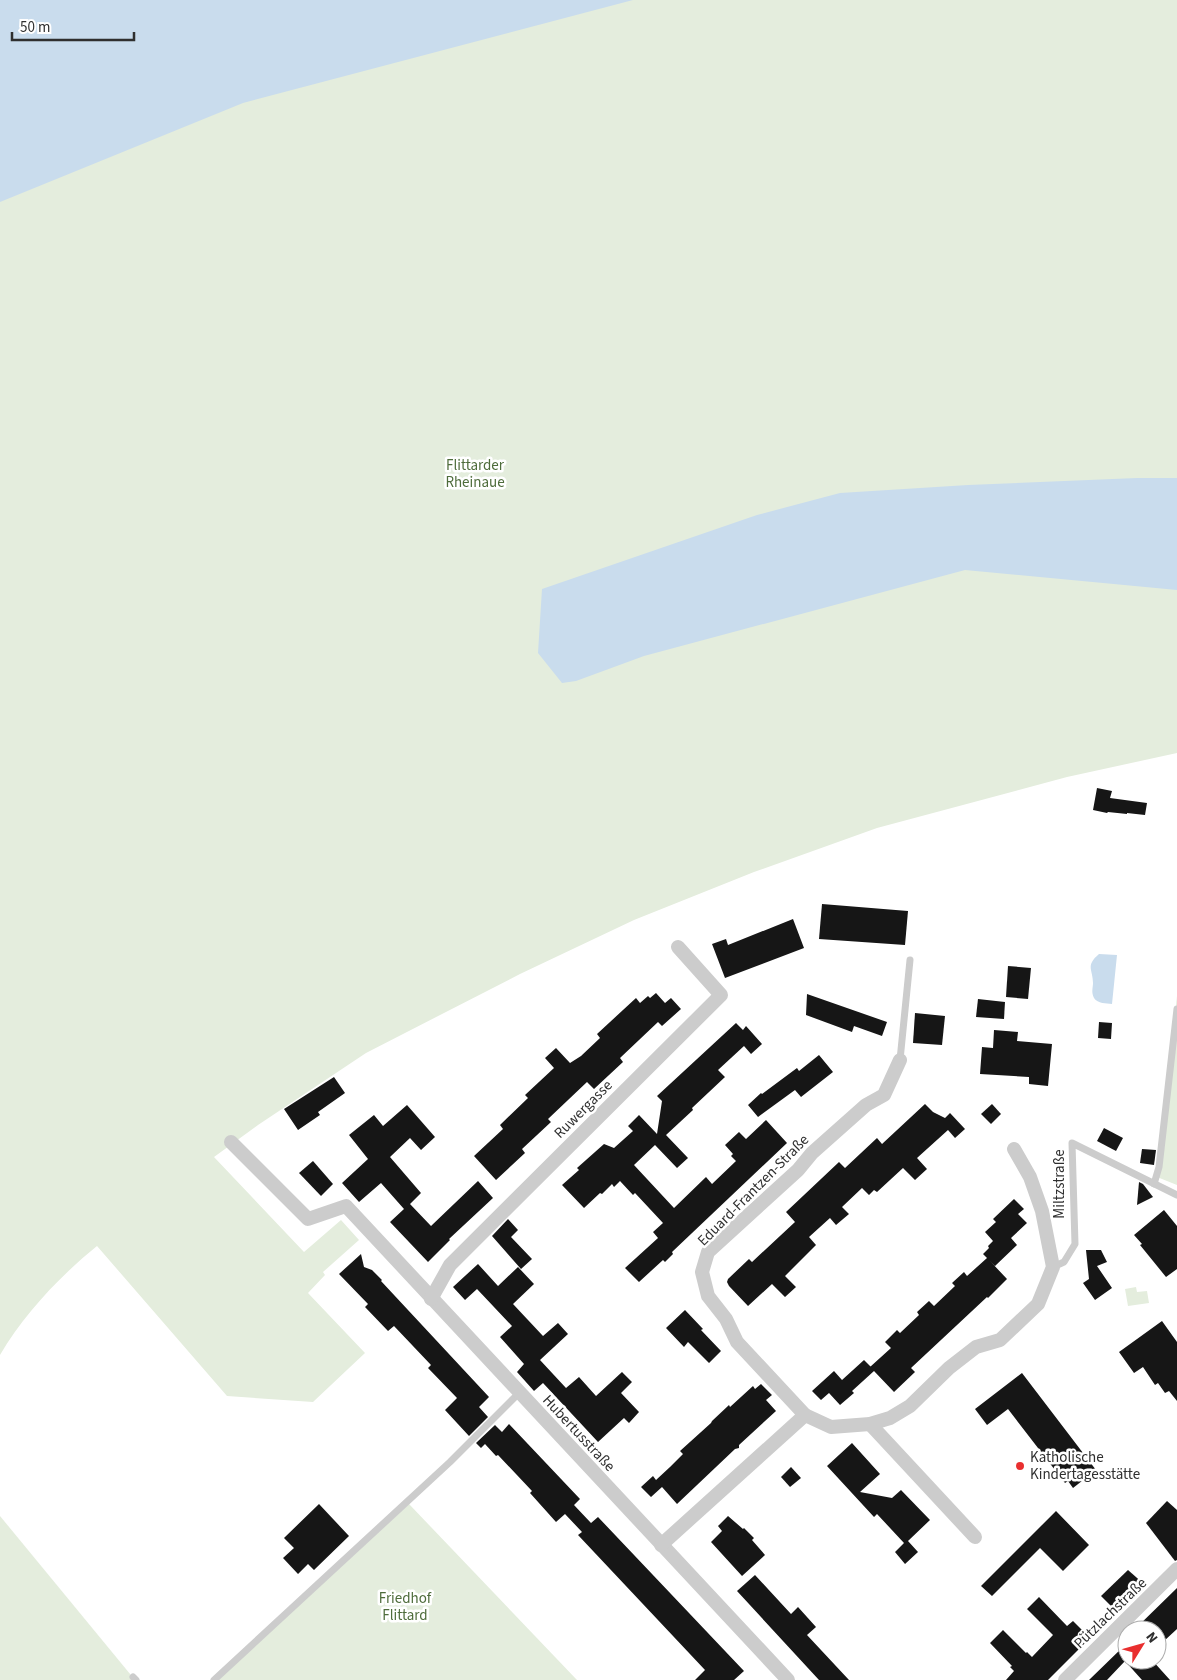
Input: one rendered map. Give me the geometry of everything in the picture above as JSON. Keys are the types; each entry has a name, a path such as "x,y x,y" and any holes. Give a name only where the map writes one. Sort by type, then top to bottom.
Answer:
{"street":[{"name":"Ruwergasse","path":"431,1299 450,1265 721,995 678,947"},
{"name":"Eduard-Frantzen-Straße","path":"805,1415 737,1342 726,1319 708,1296 702,1272 708,1252 798,1170 812,1152 866,1105 884,1095 900,1060"},
{"name":"Hubertusstraße","path":"231,1142 308,1219 346,1206 788,1680"},
{"name":"Miltzstraße","path":"805,1415 831,1427 870,1424 890,1418 910,1406 949,1368 976,1347 1000,1340 1038,1304 1053,1267 1042,1210 1030,1177 1014,1149"},
{"path":"661,1545 805,1415"},
{"path":"870,1424 975,1537"},
{"name":"Pützlachstraße","path":"1070,1678 1177,1569"}],"lane":[{"path":"900,1060 910,960"},
{"path":"1154,1184 1160,1167 1177,1009"},
{"name":"Miltzstraße","path":"1053,1267 1064,1262 1075,1244 1072,1143 1177,1195"},
{"path":"214,1680 450,1462 520,1393"}],"green space":[{"name":"Flittarder Rheinaue","path":"0,0 1177,0 1177,753 1067,777 877,828 754,872 634,920 520,974 366,1053 258,1125 214,1157 304,1252 341,1220 359,1240 323,1272 325,1275 308,1293 365,1353 313,1402 227,1396 97,1246 70,1270 31,1310 0,1355"},
{"path":"1177,996 1177,1185 1157,1177"},
{"path":"1136,1287 1137,1292 1147,1291 1149,1303 1128,1306 1125,1289"},
{"name":"Friedhof Flittard","path":"409,1504 577,1680 218,1680"},
{"path":"0,1516 135,1680 0,1680"}],"water":[{"path":"0,0 633,0 243,103 0,202"},
{"path":"1177,478 1177,590 965,570 644,656 576,681 562,683 538,653 542,589 757,515 840,493 968,485"},
{"path":"1099,954 1117,955 1112,1004 1102,1003 1093,996 1091,965"}],"building":[{"path":"1097,788 1112,791 1110,798 1147,803 1145,815 1107,813 1093,810"},
{"path":"822,904 908,911 905,945 819,939"},
{"path":"793,919 804,948 725,978 712,944 726,939 728,945"},
{"path":"1008,966 1031,968 1028,999 1006,997"},
{"path":"656,993 665,1003 671,998 681,1009 662,1026 658,1022 620,1058 623,1062 594,1089 587,1082 548,1119 551,1122 522,1149 525,1153 496,1180 474,1156 503,1129 500,1125 528,1098 525,1095 554,1068 545,1058 556,1048 570,1063 581,1056 600,1038 597,1034 636,998 640,1003 648,996 650,998"},
{"path":"807,994 887,1022 882,1036 854,1026 852,1032 806,1015"},
{"path":"978,999 1005,1002 1004,1019 976,1017"},
{"path":"915,1013 945,1016 942,1045 913,1043"},
{"path":"1099,1022 1112,1023 1111,1039 1098,1038"},
{"path":"736,1023 743,1030 746,1026 762,1044 751,1054 744,1046 718,1070 725,1077 666,1135 688,1158 677,1168 655,1145 634,1165 674,1208 706,1177 712,1184 736,1161 725,1145 739,1132 746,1139 766,1120 787,1143 672,1252 673,1254 665,1262 663,1260 639,1282 625,1268 658,1238 653,1232 663,1223 635,1193 633,1195 620,1181 614,1187 612,1184 602,1194 600,1193 584,1208 562,1185 579,1170 577,1168 604,1144 614,1148 633,1131 628,1126 639,1115 657,1134 662,1101 657,1096"},
{"path":"994,1030 1018,1032 1017,1041 1052,1044 1048,1086 1029,1084 1029,1077 980,1074 982,1047 993,1048"},
{"path":"819,1055 833,1072 801,1097 795,1090 758,1117 748,1105 761,1093 797,1068 799,1071"},
{"path":"334,1077 345,1093 318,1112 320,1115 298,1130 284,1109"},
{"path":"925,1104 933,1112 945,1118 950,1113 965,1129 955,1138 948,1130 917,1158 927,1169 915,1180 903,1168 877,1192 874,1190 869,1195 862,1188 842,1207 849,1214 836,1225 830,1218 809,1237 816,1245 785,1276 796,1287 785,1297 772,1284 748,1306 729,1286 728,1279 749,1259 752,1262 795,1222 786,1212 839,1162 845,1168 877,1138 882,1144"},
{"path":"992,1104 1001,1114 991,1124 981,1114"},
{"path":"407,1105 435,1137 421,1150 410,1138 390,1157 421,1193 410,1204 431,1226 478,1181 493,1198 449,1239 428,1262 390,1222 404,1209 381,1183 359,1202 342,1183 368,1159 349,1135 374,1115 383,1126"},
{"path":"1104,1128 1123,1138 1116,1151 1097,1141"},
{"path":"1142,1149 1156,1150 1154,1165 1140,1163"},
{"path":"313,1161 333,1184 321,1196 299,1173"},
{"path":"1139,1182 1143,1184 1153,1197 1137,1205"},
{"path":"1014,1199 1024,1209 1018,1214 1027,1223 1011,1238 1017,1245 995,1266 990,1261 1007,1279 911,1368 915,1372 894,1392 874,1371 840,1405 829,1393 821,1400 812,1391 834,1371 842,1380 864,1360 871,1367 891,1348 885,1342 897,1330 900,1333 919,1315 917,1312 929,1301 934,1306 955,1286 952,1283 964,1272 967,1276 987,1258 983,1254 993,1241 985,1232 996,1222 993,1219"},
{"path":"1164,1210 1177,1226 1177,1269 1166,1277 1134,1235"},
{"path":"508,1219 518,1230 511,1237 532,1259 521,1269 492,1236"},
{"path":"1086,1250 1101,1250 1107,1262 1097,1266 1112,1288 1095,1300 1083,1283 1089,1279"},
{"path":"361,1254 364,1267 372,1270 382,1280 489,1397 479,1407 488,1417 469,1436 445,1410 457,1398 428,1368 431,1365 394,1326 388,1331 365,1307 368,1304 339,1274"},
{"path":"478,1264 498,1286 518,1267 534,1284 513,1304 543,1336 558,1323 568,1334 540,1360 566,1388 579,1377 596,1396 622,1372 632,1382 621,1393 639,1412 629,1423 624,1418 598,1442 543,1383 534,1391 517,1372 524,1364 500,1337 512,1326 477,1289 465,1300 453,1287"},
{"path":"685,1310 721,1351 709,1363 688,1342 684,1347 666,1328"},
{"path":"1162,1321 1177,1342 1177,1401 1169,1391 1165,1393 1158,1383 1155,1385 1143,1367 1134,1373 1119,1352"},
{"path":"1022,1373 1096,1470 1073,1488 1068,1481 1065,1483 1008,1409 987,1425 975,1409"},
{"path":"761,1384 772,1395 766,1400 776,1411 739,1445 739,1448 735,1449 677,1504 662,1487 651,1497 641,1487 653,1476 656,1480 670,1467 683,1454 680,1451 729,1405 730,1407 753,1386 755,1389"},
{"path":"509,1424 580,1499 574,1505 591,1523 598,1517 744,1671 734,1680 695,1680 705,1670 578,1535 582,1532 565,1514 556,1522 530,1493 532,1491 498,1455 496,1456 485,1444 481,1448 476,1443 495,1425 502,1432"},
{"path":"852,1443 880,1474 860,1492 892,1498 901,1490 930,1520 908,1541 918,1552 905,1564 895,1552 904,1543 877,1514 874,1517 827,1466"},
{"path":"791,1467 801,1478 790,1487 781,1477"},
{"path":"1167,1501 1177,1510 1177,1560 1175,1561 1146,1523"},
{"path":"319,1504 349,1536 314,1570 308,1564 298,1574 283,1558 294,1548 284,1538"},
{"path":"1056,1511 1089,1545 1063,1571 1040,1548 992,1596 981,1586"},
{"path":"728,1516 754,1538 752,1540 765,1555 742,1576 711,1542 722,1531 718,1526"},
{"path":"1128,1570 1145,1585 1117,1612 1101,1596"},
{"path":"755,1575 791,1614 798,1607 816,1627 807,1635 849,1680 819,1680 737,1591"},
{"path":"1177,1588 1177,1629 1167,1638 1167,1620 1144,1620"},
{"path":"1039,1597 1067,1626 1073,1621 1090,1638 1048,1680 1006,1680 1014,1671 1010,1667 1012,1666 990,1643 1003,1630 1032,1657 1053,1635 1027,1609"},
{"path":"1117,1653 1117,1669 1107,1680 1089,1680"},
{"path":"1133,1670 1161,1670 1170,1680 1142,1680"}],"place":[{"name":"Katholische Kindertagesstätte","path":"1020,1466"}]}
